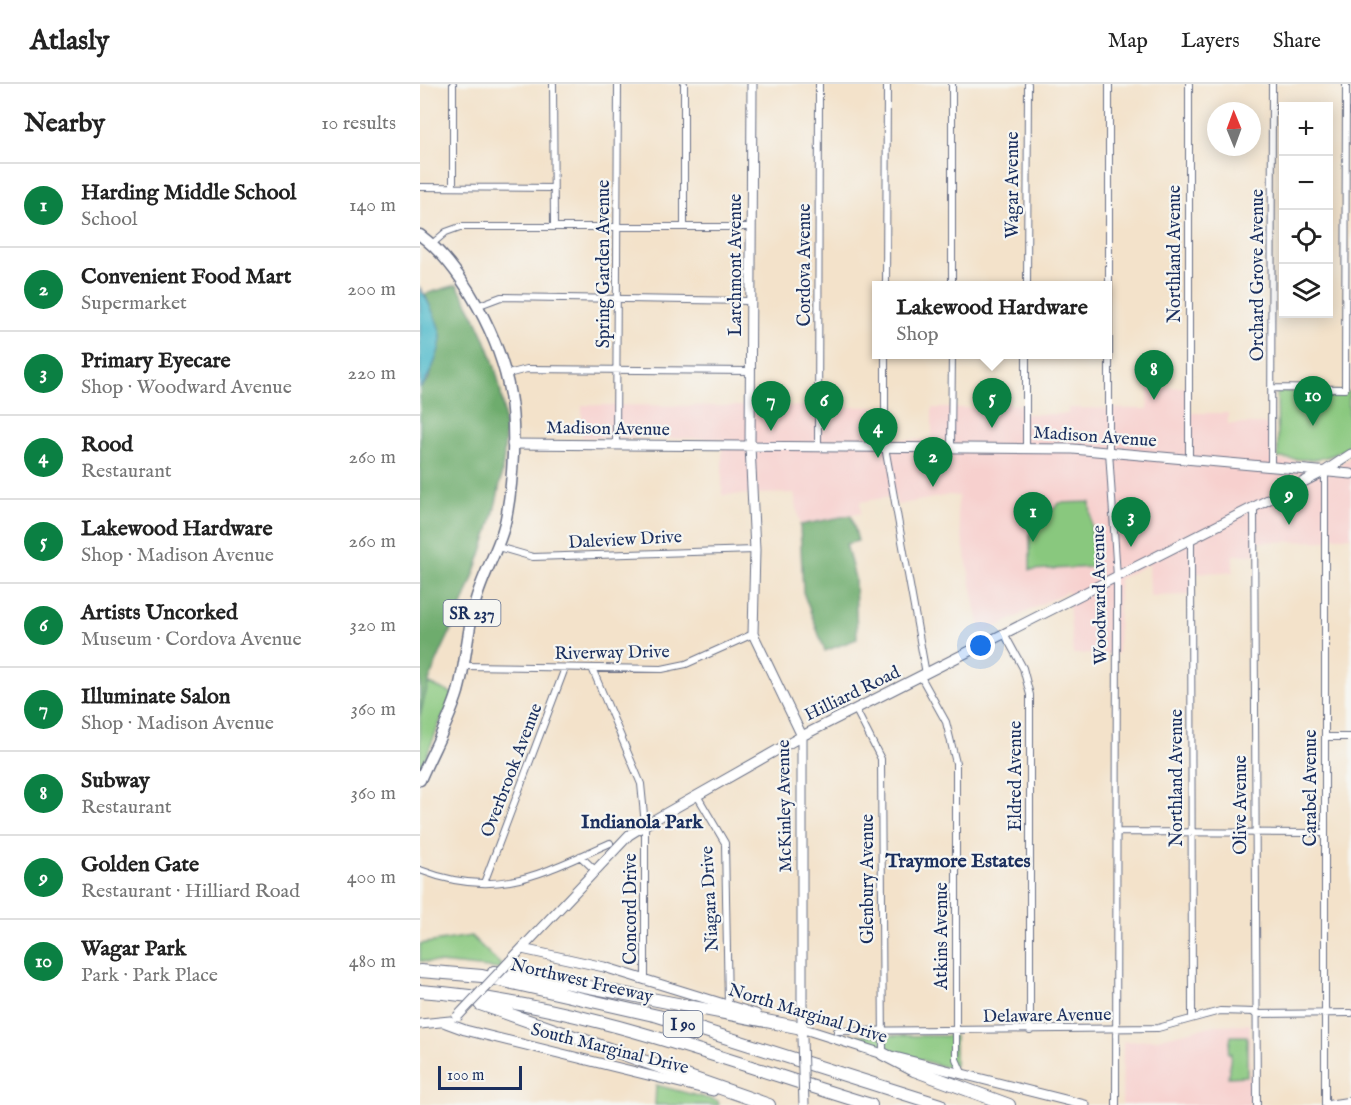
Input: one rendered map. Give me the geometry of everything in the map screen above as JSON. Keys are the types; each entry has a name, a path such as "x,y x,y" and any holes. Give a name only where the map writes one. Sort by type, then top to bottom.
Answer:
{"highway":[{"path":"420,966 483,970 569,983 802,1033"},
{"name":"Northwest Freeway","path":"420,971 482,976 658,1016 940,1105"},
{"name":"Northwest Freeway","path":"420,991 460,994 578,1015 626,1027 872,1105"},
{"path":"460,994 486,1006 768,1105"},
{"path":"883,1054 914,1070 1009,1105"}],"main road":[{"name":"Larchmont Avenue","path":"750,446 752,84"},
{"name":"SR 237","path":"420,235 432,244 452,267 477,306 510,395 512,444 507,513 498,547 476,599 457,695 420,780"},
{"name":"Madison Avenue","path":"512,444 1026,448 1108,451 1351,474"},
{"name":"McKinley Avenue","path":"750,446 755,550 753,634 802,736 804,1105"},
{"name":"Hilliard Road","path":"420,1024 446,1023 457,1017 630,835 645,825 802,736 1325,471 1351,454"},
{"name":"North Marginal Drive","path":"522,949 645,980 728,1006 802,1033 1085,1105"},
{"name":"South Marginal Drive","path":"446,1023 465,1030 618,1066 768,1105"},
{"path":"1331,1105 1351,1102"}],"street":[{"path":"453,84 453,188"},
{"path":"553,84 554,226"},
{"name":"Spring Garden Avenue","path":"616,445 618,84"},
{"path":"684,84 684,227"},
{"name":"Cordova Avenue","path":"818,446 819,84"},
{"path":"886,281 887,84"},
{"path":"952,84 952,281"},
{"name":"Wagar Avenue","path":"1027,281 1028,84"},
{"name":"Woodward Avenue","path":"1108,281 1109,84"},
{"name":"Northland Avenue","path":"1189,84 1189,460"},
{"name":"Orchard Grove Avenue","path":"1270,467 1272,84"},
{"path":"1271,388 1346,389 1346,84"},
{"path":"420,187 553,188"},
{"path":"432,244 446,232 460,227 752,228"},
{"path":"477,306 501,297 750,301"},
{"name":"Atkins Avenue","path":"885,359 885,447 924,676 946,722 956,763 956,1059 963,1075"},
{"path":"951,447 952,359"},
{"path":"1026,359 1026,448"},
{"name":"Woodward Avenue","path":"1108,359 1108,451 1116,577 1116,1105"},
{"path":"504,375 527,369 750,371"},
{"name":"Carabel Avenue","path":"1325,471 1325,1105"},
{"name":"Olive Avenue","path":"1254,505 1257,1105"},
{"name":"Northland Avenue","path":"1191,539 1192,1018"},
{"name":"Daleview Drive","path":"498,547 533,557 755,550"},
{"name":"Riverway Drive","path":"464,666 676,667 753,634"},
{"name":"Eldred Avenue","path":"1005,635 1023,668 1030,695 1030,1031"},
{"name":"Overbrook Avenue","path":"484,883 565,668"},
{"name":"Concord Drive","path":"592,668 641,784 645,825 645,980"},
{"name":"Glenbury Avenue","path":"856,710 881,759 883,1054"},
{"path":"1325,737 1351,737"},
{"name":"Niagara Drive","path":"698,797 725,843 728,1006"},
{"path":"1116,832 1325,833"},
{"path":"420,870 456,881 516,882 610,843"},
{"path":"580,856 596,870"},
{"name":"Delaware Avenue","path":"837,1031 1030,1031 1158,1028 1220,1011 1351,1013"},
{"path":"944,1069 956,1059"}],"shaded area":[{"path":"1190,387 1190,413 1228,413 1228,424 1272,424 1272,460 1323,463 1333,468 1351,457 1351,537 1328,537 1328,541 1257,542 1256,555 1233,555 1233,572 1192,573 1192,595 1150,596 1149,564 1119,579 1118,654 1073,654 1068,591 981,635 957,512 959,496 949,495 897,505 895,496 860,502 861,513 800,525 794,493 722,495 722,439 582,437 582,405 887,407 887,439 932,440 932,408 983,408 984,404 1023,404 1023,414 1068,414 1068,408 1148,409 1148,388"},
{"path":"1250,1024 1250,1105 1122,1105 1123,1042 1157,1039 1215,1025"}],"green space":[{"path":"457,285 480,327 495,366 503,404 505,441 501,478 493,516 464,601 431,676 420,716 420,388 429,379 441,336 425,294"},
{"path":"1277,391 1349,392 1349,447 1323,458 1306,460 1278,458"},
{"path":"1090,502 1094,567 1030,570 1030,533 1059,503"},
{"path":"851,515 858,541 846,544 855,578 857,639 825,651 803,592 800,525"},
{"path":"420,668 423,681 456,695 441,720 420,772"},
{"path":"471,936 502,966 498,969 420,961 420,944"},
{"path":"838,1035 955,1036 955,1065 951,1069"},
{"path":"1231,1036 1247,1036 1247,1076 1228,1077"},
{"path":"656,1085 718,1101 719,1105 655,1105"}],"water":[{"path":"420,288 426,297 441,336 434,364 420,388"}],"place":[{"name":"Subway","path":"1154,400"},
{"name":"Wagar Park","path":"1313,426"},
{"name":"Lakewood Hardware","path":"992,428"},
{"name":"Illuminate Salon","path":"771,431"},
{"name":"Artists Uncorked","path":"824,431"},
{"name":"Rood","path":"878,458"},
{"name":"Convenient Food Mart","path":"933,487"},
{"name":"Golden Gate","path":"1289,525"},
{"name":"Harding Middle School","path":"1033,542"},
{"name":"Primary Eyecare","path":"1131,547"}],"district":[{"name":"Indianola Park","path":"642,821"},
{"name":"Traymore Estates","path":"958,860"}]}
